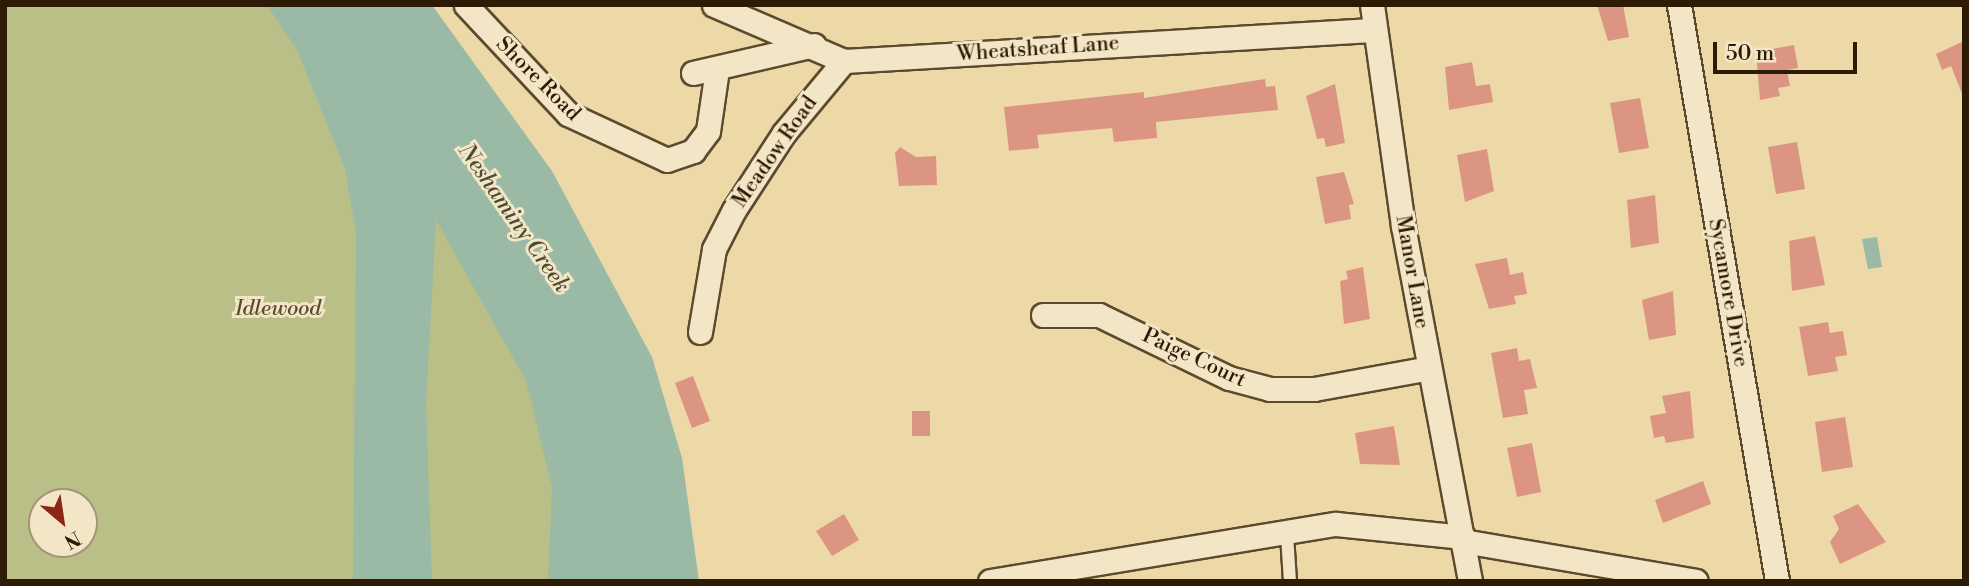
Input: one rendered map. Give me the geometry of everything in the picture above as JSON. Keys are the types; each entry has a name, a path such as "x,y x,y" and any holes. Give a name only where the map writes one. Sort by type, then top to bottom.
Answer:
{"street":[{"name":"Shore Road","path":"466,5 568,114 667,160 693,151 709,131 718,69"},
{"path":"714,5 814,45 844,61"},
{"name":"Manor Lane","path":"1372,5 1372,30 1429,368 1470,581"},
{"name":"Sycamore Drive","path":"1679,5 1777,581"},
{"name":"Wheatsheaf Lane","path":"844,61 1372,30"},
{"path":"693,73 814,45"},
{"name":"Meadow Road","path":"699,332 714,249 734,210 784,133 844,61"},
{"name":"Paige Court","path":"1043,315 1099,315 1229,378 1270,389 1314,389 1429,368"},
{"path":"990,581 1364,523 1696,581"}],"lane":[{"path":"1287,535 1290,581"}],"green space":[{"name":"Idlewood","path":"5,5 401,5 647,581 5,581"}],"water":[{"name":"Neshaminy Creek","path":"267,5 432,5 552,171 652,357 682,458 699,581 548,581 552,487 526,381 436,220 426,403 432,581 353,581 356,232 345,169 297,50"},
{"path":"1877,237 1882,267 1868,269 1862,239"}],"building":[{"path":"1597,5 1623,5 1629,37 1608,41"},
{"path":"1964,41 1963,96 1951,66 1942,70 1936,54"},
{"path":"1794,45 1798,68 1787,70 1790,86 1778,88 1780,96 1760,100 1756,52"},
{"path":"1472,62 1476,86 1490,84 1493,102 1449,110 1445,67"},
{"path":"1265,79 1266,87 1275,86 1278,110 1156,122 1157,138 1114,142 1112,128 1037,135 1039,148 1009,151 1004,107 1144,92 1144,98"},
{"path":"1335,84 1345,143 1326,147 1324,138 1317,139 1306,96"},
{"path":"1640,98 1649,148 1619,153 1610,103"},
{"path":"1797,142 1805,189 1776,194 1768,147"},
{"path":"900,147 916,157 936,156 937,185 899,186 895,153"},
{"path":"1487,149 1494,191 1465,202 1457,155"},
{"path":"1344,172 1354,204 1349,205 1351,219 1325,224 1316,177"},
{"path":"1655,195 1659,243 1631,248 1627,200"},
{"path":"1815,236 1825,285 1792,291 1789,241"},
{"path":"1507,258 1510,275 1523,272 1527,294 1514,296 1516,304 1489,309 1475,264"},
{"path":"1363,267 1370,319 1344,324 1340,281 1348,279 1346,271"},
{"path":"1673,291 1676,335 1649,340 1642,300"},
{"path":"1828,322 1830,333 1843,331 1847,355 1835,357 1838,371 1808,376 1799,327"},
{"path":"1517,348 1519,361 1530,359 1537,388 1524,390 1528,414 1503,418 1491,353"},
{"path":"693,376 710,421 692,428 675,383"},
{"path":"1690,391 1694,438 1666,443 1664,436 1654,438 1650,416 1666,413 1662,396"},
{"path":"912,411 930,411 930,436 912,436"},
{"path":"1845,417 1853,467 1822,472 1815,422"},
{"path":"1394,426 1400,465 1360,464 1355,433"},
{"path":"1532,443 1541,492 1517,497 1507,448"},
{"path":"1703,481 1711,504 1663,523 1655,500"},
{"path":"1858,504 1886,542 1840,564 1830,542 1839,529 1833,516"},
{"path":"844,514 859,540 832,556 816,531"}]}
